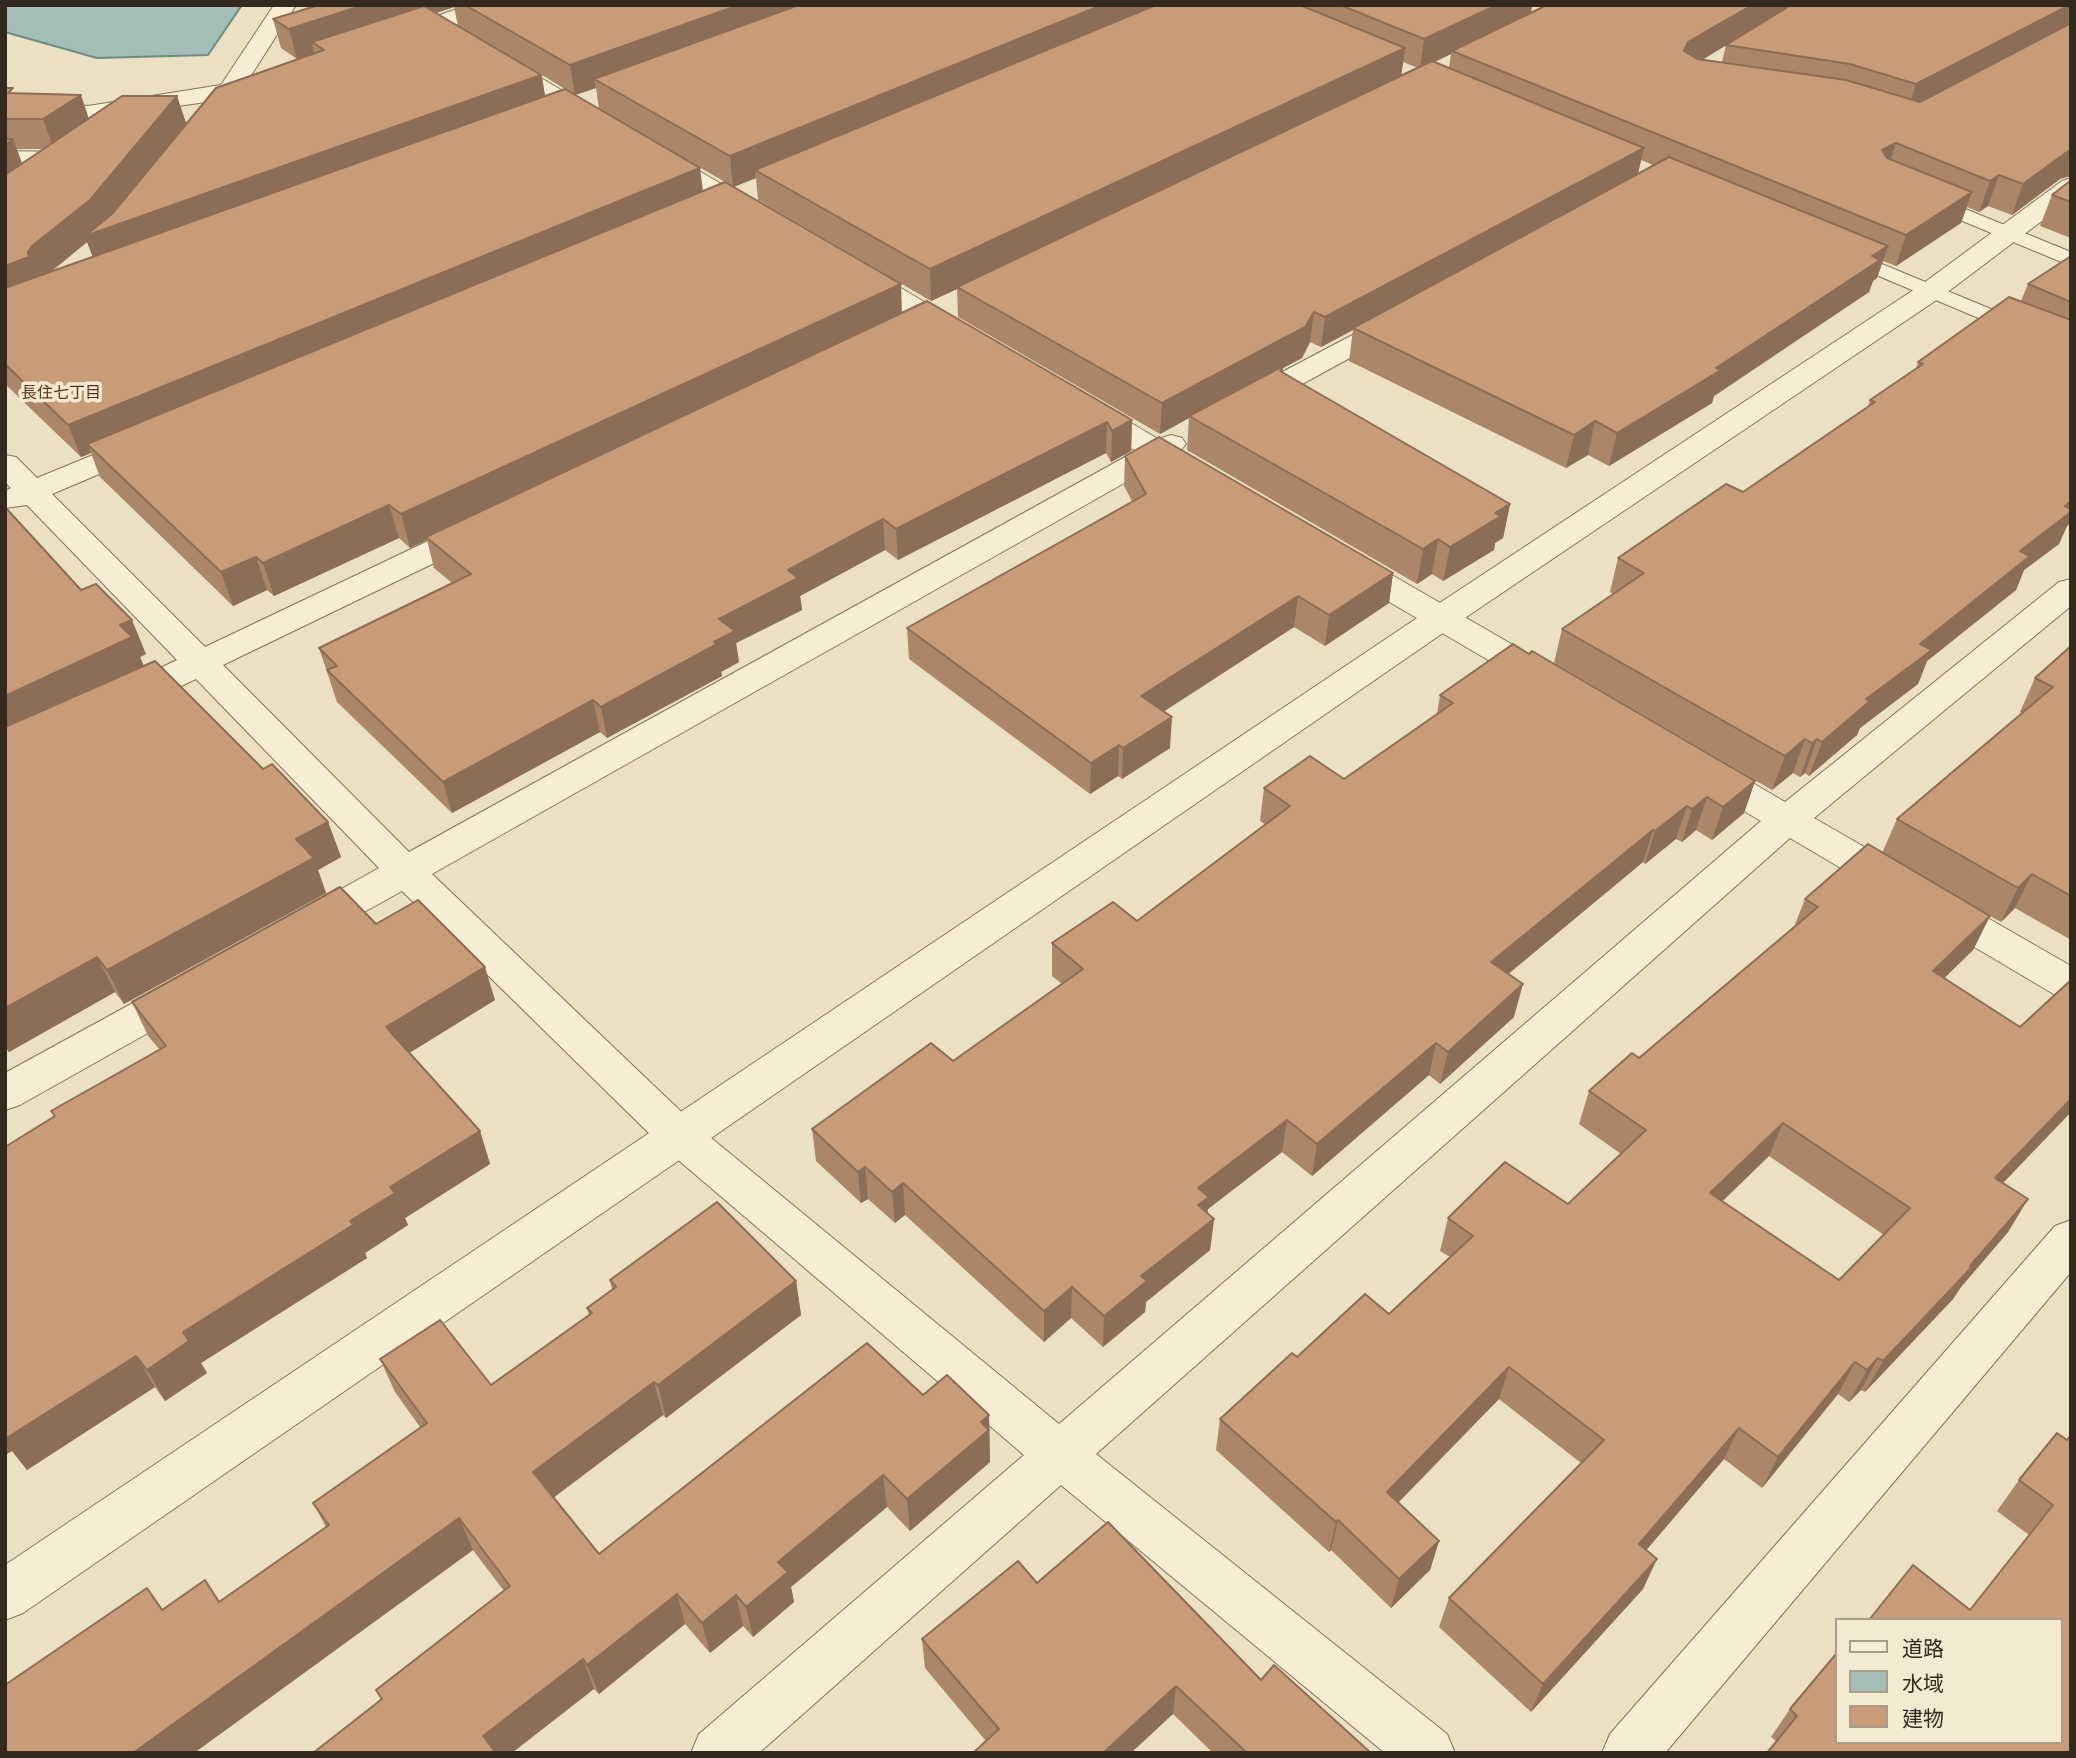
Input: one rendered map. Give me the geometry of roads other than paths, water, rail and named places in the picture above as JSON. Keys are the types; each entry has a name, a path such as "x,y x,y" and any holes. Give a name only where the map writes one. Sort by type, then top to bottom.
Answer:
{"street":[{"path":"206,122 231,91 285,5"},
{"path":"492,5 421,29 572,107 776,227"},
{"path":"5,103 88,113 231,91 282,74"},
{"path":"28,183 143,104"},
{"path":"5,159 78,148"},
{"path":"5,1595 678,1135 1441,618 1931,291 2006,234 2064,198"},
{"path":"835,262 977,345"},
{"path":"284,938 1427,304"},
{"path":"1062,395 1217,486"},
{"path":"171,433 14,486 201,661 405,871 678,1135 1059,1454 1428,1753"},
{"path":"103,709 502,518"},
{"path":"1323,549 1572,695"},
{"path":"718,1753 1787,820 2071,589"},
{"path":"1680,757 2071,985"},
{"path":"5,1093 211,978"},
{"path":"1629,1753 2071,1239"}],"lane":[{"path":"1909,192 2071,260"},
{"path":"1819,244 2071,350"}],"water":[{"path":"5,5 242,5 208,55 97,58 5,32"}],"district":[{"name":"長住七丁目","path":"61,393"}]}
